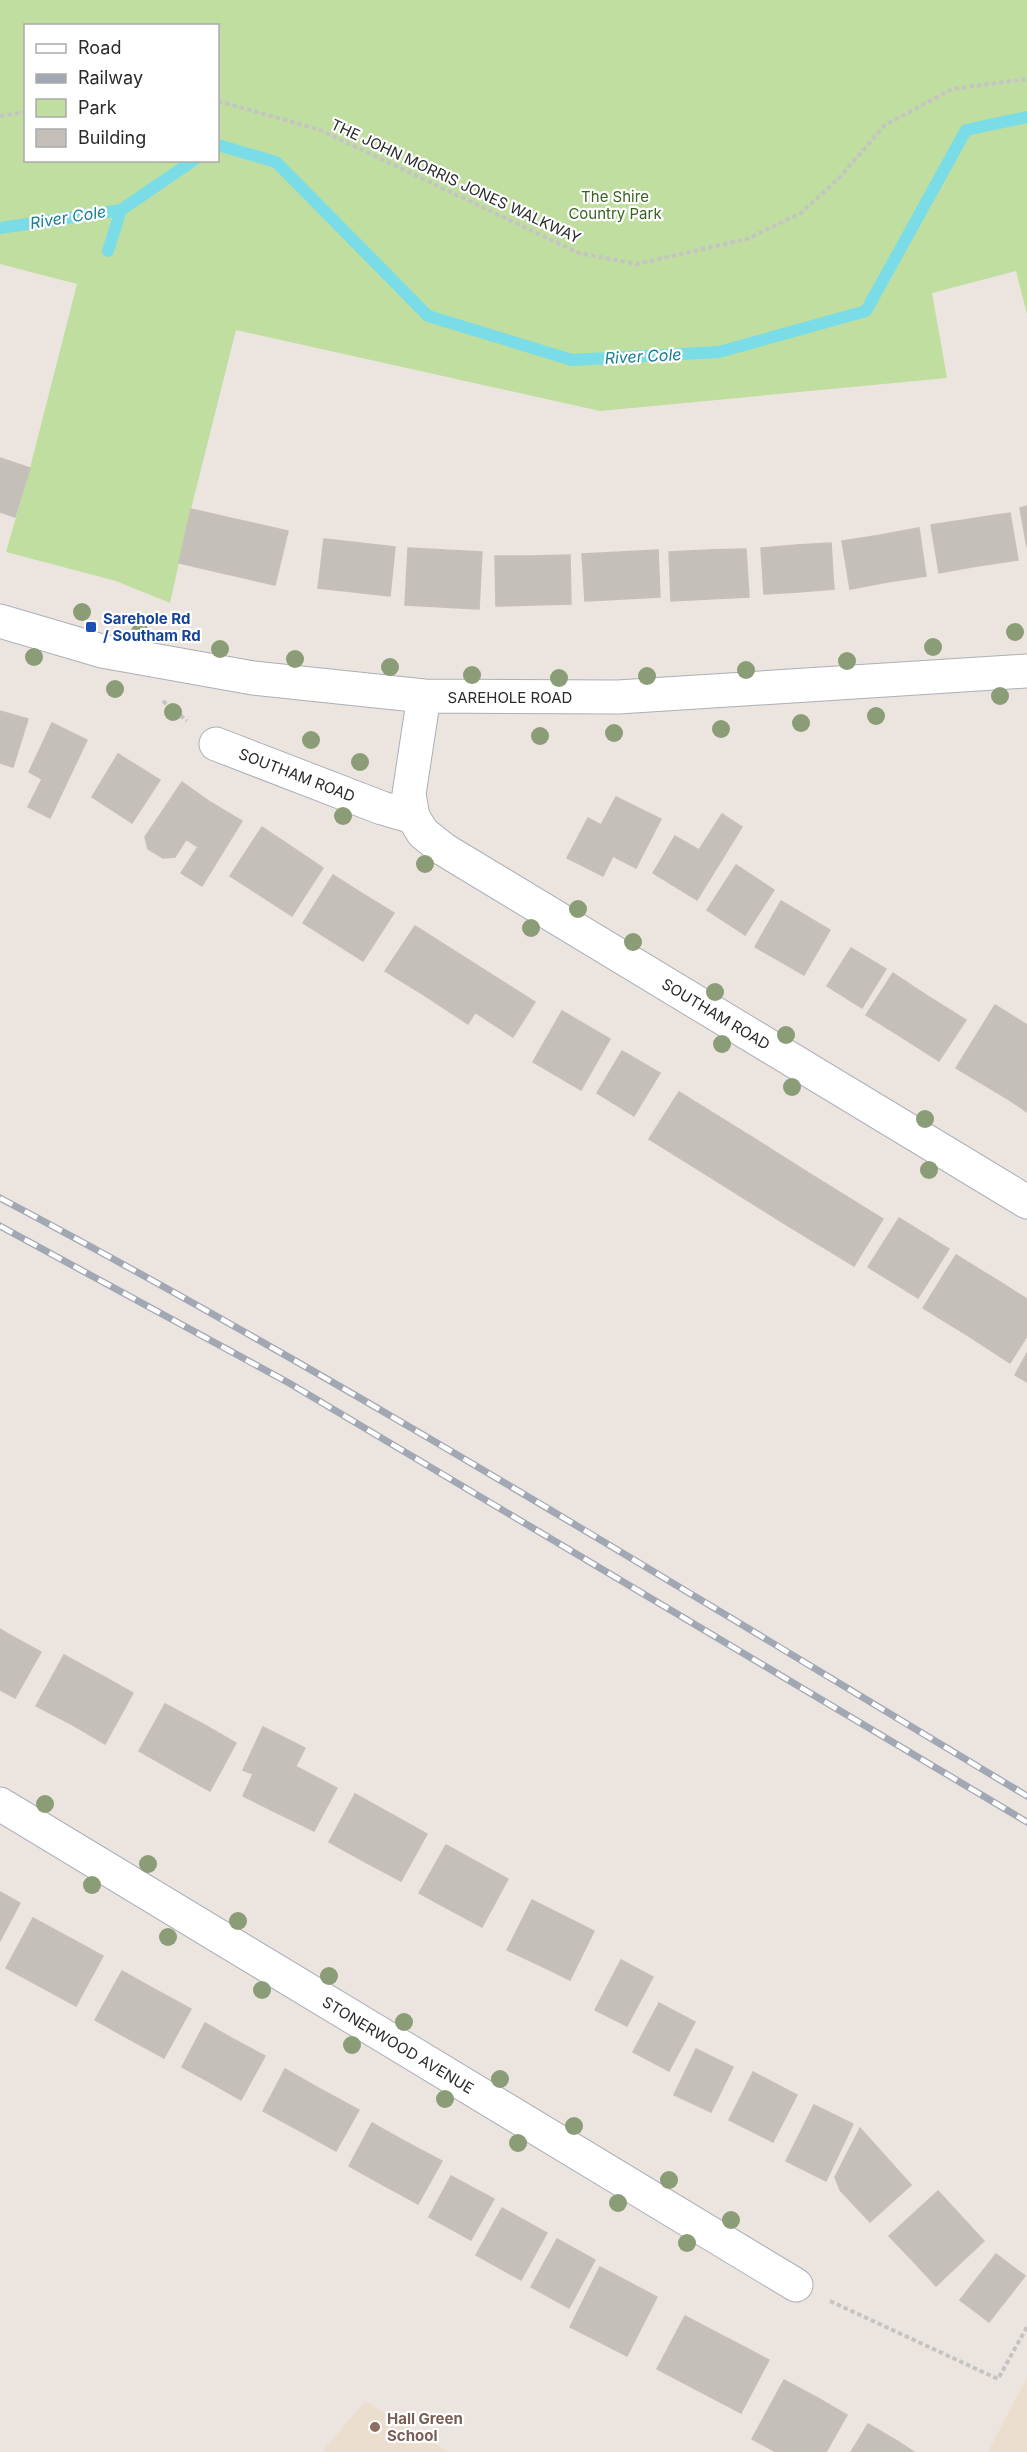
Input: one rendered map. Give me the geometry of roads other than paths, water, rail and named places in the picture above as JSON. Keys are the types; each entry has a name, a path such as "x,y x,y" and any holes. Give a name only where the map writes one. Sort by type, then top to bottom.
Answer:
{"street":[{"name":"SAREHOLE ROAD","path":"0,621 102,651 253,678 424,696 618,697 1027,671"},
{"path":"413,817 409,794 424,696"},
{"name":"SOUTHAM ROAD","path":"216,744 382,808 413,817 423,833 443,849 1027,1202"},
{"name":"STONERWOOD AVENUE","path":"0,1804 796,2285"}],"waterway":[{"name":"River Cole","path":"219,145 276,162 428,316 572,360 719,352 866,311 966,130 1027,117"},
{"name":"River Cole","path":"0,228 121,210 191,162"},
{"path":"108,251 121,210"}],"railway":[{"path":"0,1198 131,1268 389,1415 1027,1796"},
{"path":"0,1226 289,1383 1027,1822"}],"place":[{"name":"Sarehole Rd / Southam Rd","path":"91,627"},
{"name":"Hall Green School","path":"375,2427"}],"park label":[{"name":"The Shire Country Park","path":"615,204"}]}
